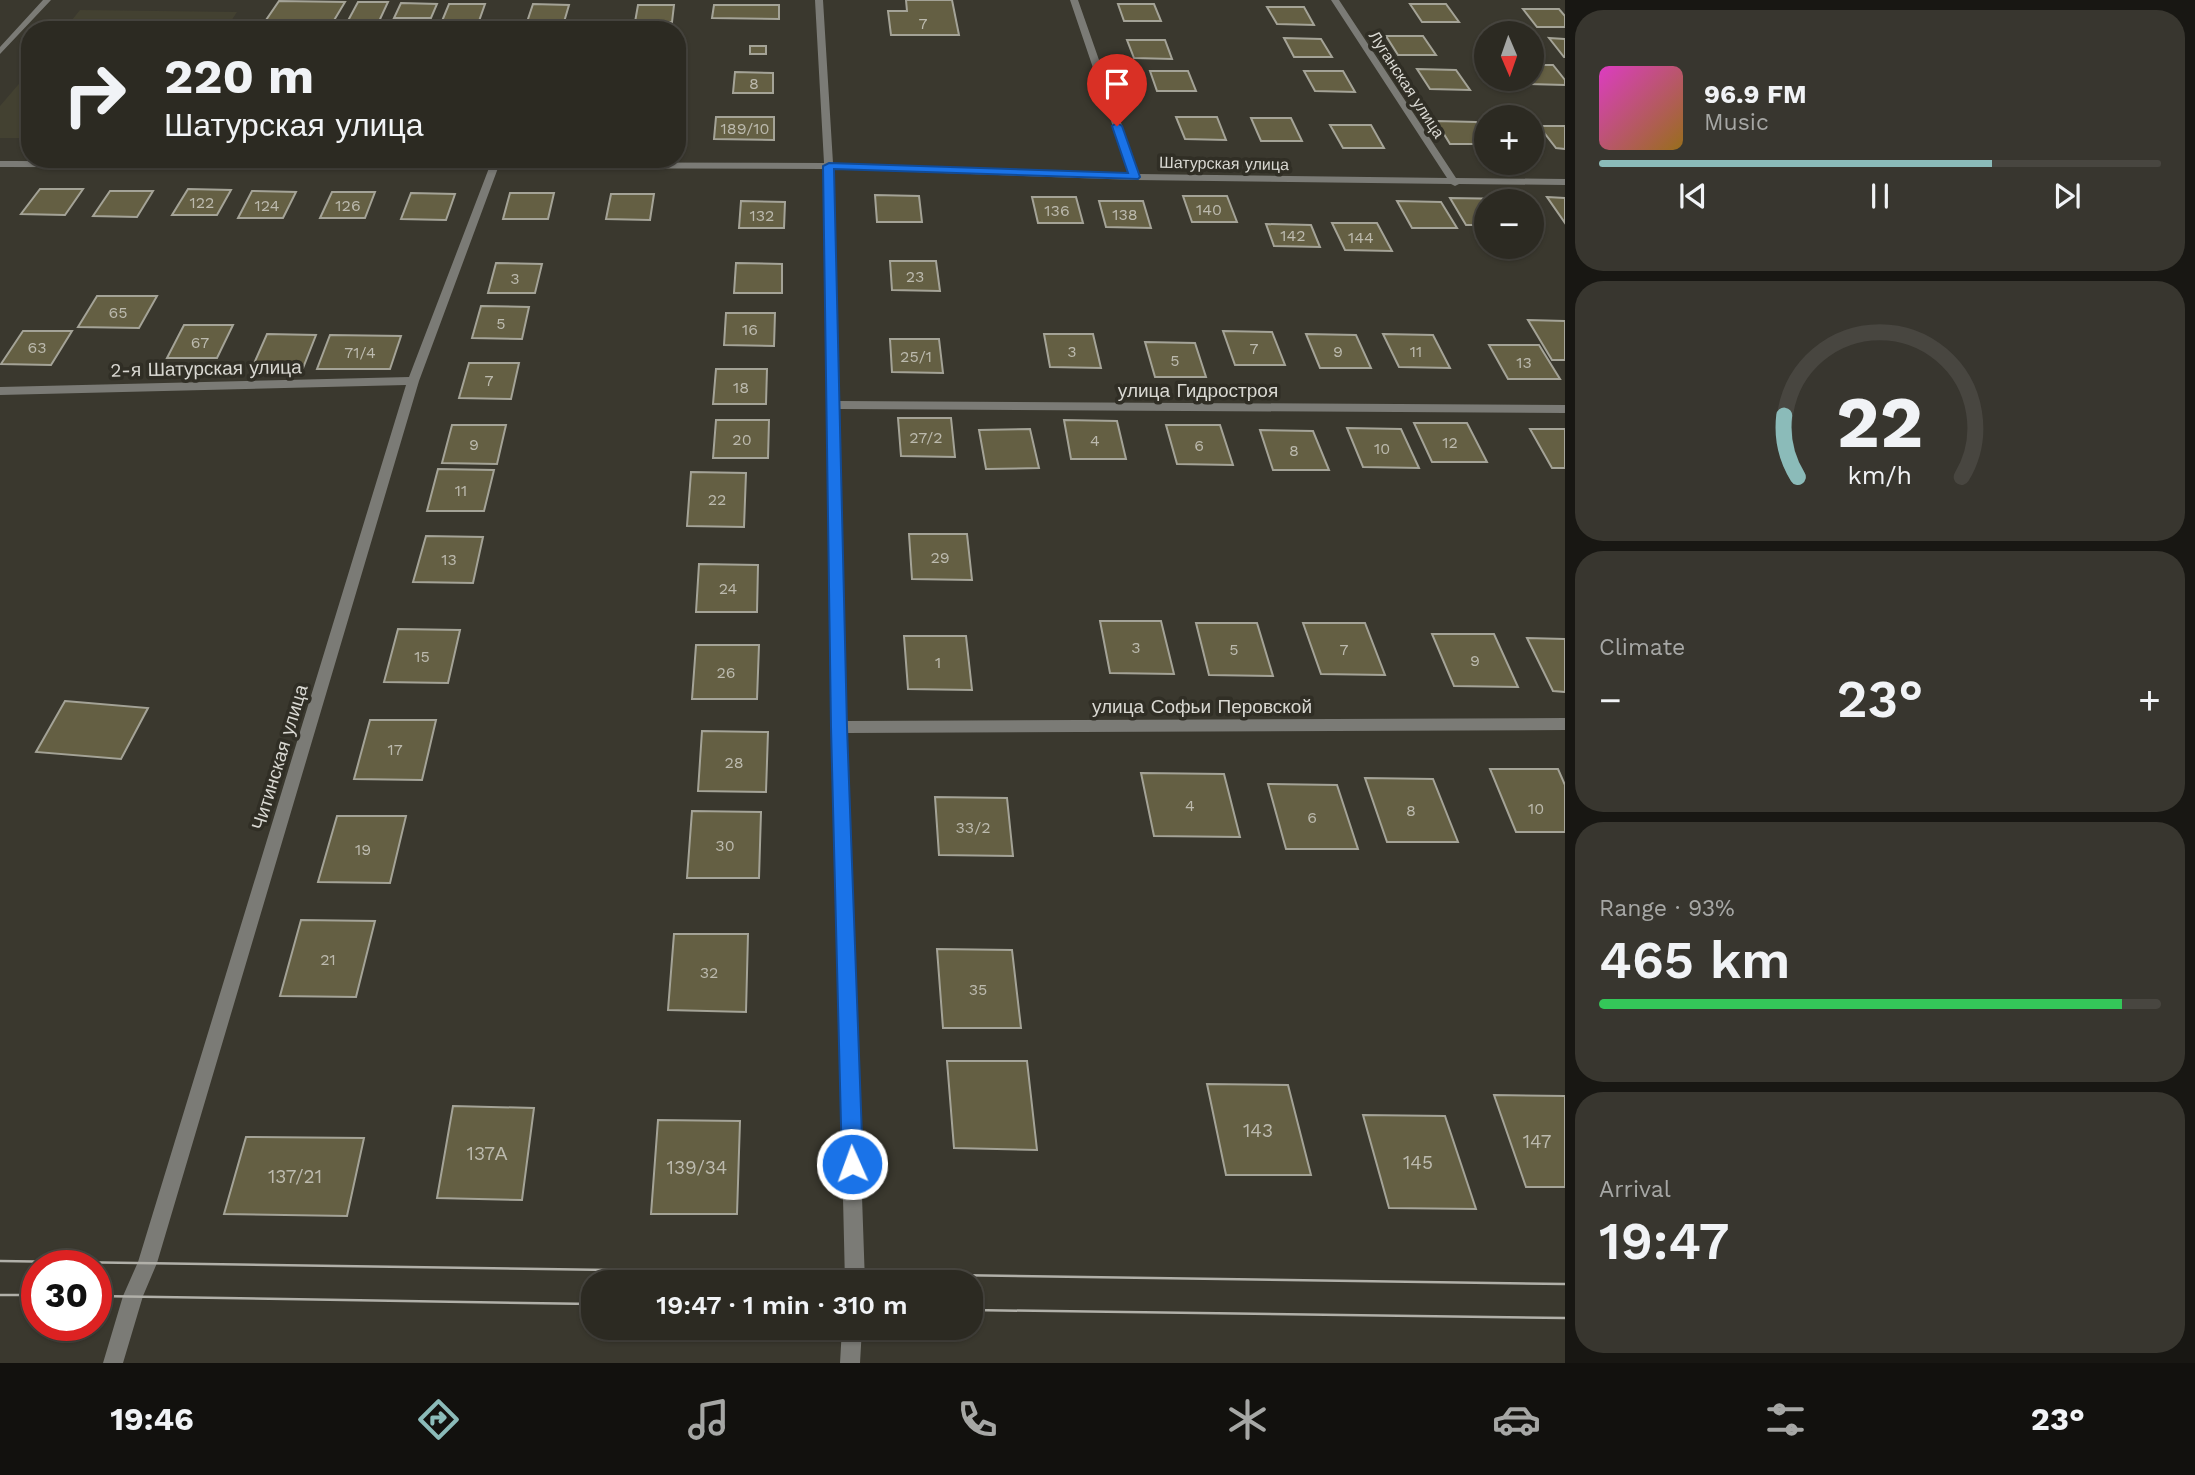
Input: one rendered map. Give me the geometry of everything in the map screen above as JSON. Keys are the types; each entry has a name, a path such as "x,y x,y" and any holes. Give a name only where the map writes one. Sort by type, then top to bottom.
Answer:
{"street":[{"path":"28,21 47,0"},
{"path":"819,0 829,166 839,727 855,1270"},
{"path":"1074,0 1135,177"},
{"name":"Луганская улица","path":"1335,0 1455,183"},
{"path":"0,52 21,29"},
{"name":"Шатурская улица","path":"0,164 21,164"},
{"name":"Шатурская улица","path":"686,166 829,166 1135,177 1455,183 1565,182"},
{"name":"Читинская улица","path":"113,1363 133,1296 147,1263 413,381 493,168"},
{"name":"2-я Шатурская улица","path":"0,391 413,381"},
{"name":"улица Гидростроя","path":"832,405 1565,410"},
{"name":"улица Софьи Перовской","path":"839,727 1565,724"},
{"path":"849,1363 851,1340"}],"shaded area":[{"path":"80,10 237,12 231,21 71,21"},
{"path":"21,82 21,138 0,138 0,106"}],"building":[{"path":"906,0 952,0 959,35 891,35 888,11 907,11"},
{"path":"279,1 345,2 334,21 265,21"},
{"path":"358,2 388,2 379,21 348,21"},
{"path":"401,3 437,4 431,18 394,18"},
{"path":"449,4 485,4 479,21 442,21"},
{"path":"533,4 569,5 564,21 527,21"},
{"path":"1118,4 1154,4 1161,21 1124,21"},
{"path":"1410,4 1446,4 1459,22 1422,22"},
{"path":"638,5 674,5 672,21 635,21"},
{"path":"714,5 779,5 779,19 712,18"},
{"path":"1267,7 1304,7 1314,25 1277,24"},
{"path":"1523,9 1559,9 1565,16 1565,27 1544,27 1544,21 1532,21"},
{"path":"1386,36 1423,36 1436,55 1398,55"},
{"path":"1284,38 1321,39 1332,57 1294,57"},
{"path":"1549,38 1565,39 1565,57 1564,57"},
{"path":"1127,40 1165,40 1172,59 1134,58"},
{"path":"750,46 766,46 766,54 750,54"},
{"path":"1544,65 1553,65 1565,80 1565,85 1544,84"},
{"path":"1417,69 1456,70 1470,90 1430,89"},
{"path":"1150,71 1188,71 1196,91 1157,91"},
{"path":"1304,71 1343,71 1355,92 1315,91"},
{"path":"735,72 773,73 773,93 733,93"},
{"path":"716,117 774,117 774,140 714,139"},
{"path":"1176,117 1217,117 1226,140 1185,139"},
{"path":"1251,118 1291,118 1302,141 1261,141"},
{"path":"1436,121 1474,122 1474,144 1450,144"},
{"path":"1330,125 1371,125 1384,148 1343,148"},
{"path":"1544,126 1565,126 1565,149 1556,148 1544,132"},
{"path":"40,189 83,189 65,215 21,214"},
{"path":"188,189 231,190 217,215 172,215"},
{"path":"110,191 153,191 137,217 93,216"},
{"path":"252,191 296,192 283,218 238,218"},
{"path":"332,192 375,192 365,218 320,218"},
{"path":"411,193 455,194 446,220 401,219"},
{"path":"510,193 554,193 548,219 503,219"},
{"path":"611,194 654,194 650,220 606,219"},
{"path":"875,195 919,196 922,222 877,222"},
{"path":"1183,196 1227,196 1237,222 1192,222"},
{"path":"1032,197 1076,197 1083,223 1038,223"},
{"path":"1547,197 1565,198 1565,223"},
{"path":"1450,198 1474,198 1474,225 1466,225"},
{"path":"741,201 785,202 784,228 739,228"},
{"path":"1099,201 1143,201 1151,228 1106,227"},
{"path":"1397,201 1441,202 1457,228 1412,228"},
{"path":"1332,223 1377,223 1392,251 1345,250"},
{"path":"1266,224 1311,225 1320,247 1274,246"},
{"path":"890,261 936,261 940,291 892,290"},
{"path":"496,263 542,264 535,293 488,293"},
{"path":"736,263 782,264 782,293 734,293"},
{"path":"97,296 157,296 139,328 78,327"},
{"path":"481,306 529,307 522,339 472,338"},
{"path":"726,313 775,313 774,346 724,345"},
{"path":"1528,320 1565,321 1565,360 1552,360"},
{"path":"184,325 233,325 217,358 167,358"},
{"path":"23,331 72,331 51,365 1,364"},
{"path":"1223,331 1272,332 1285,365 1235,365"},
{"path":"267,334 316,335 303,368 252,368"},
{"path":"1044,334 1093,334 1101,368 1050,367"},
{"path":"1306,334 1356,335 1371,368 1320,368"},
{"path":"1383,334 1433,335 1450,368 1399,367"},
{"path":"330,335 401,336 390,369 317,369"},
{"path":"890,339 939,339 943,373 892,372"},
{"path":"1145,342 1195,343 1206,377 1155,377"},
{"path":"1489,345 1539,345 1560,379 1508,379"},
{"path":"469,363 519,363 511,399 459,398"},
{"path":"716,369 767,369 766,404 713,404"},
{"path":"898,418 951,418 955,457 901,456"},
{"path":"716,420 769,420 768,458 713,458"},
{"path":"1064,420 1117,421 1126,459 1071,459"},
{"path":"1414,423 1467,423 1487,462 1432,462"},
{"path":"452,425 506,425 497,464 442,463"},
{"path":"1166,425 1220,425 1233,465 1177,464"},
{"path":"1347,428 1401,429 1419,468 1363,467"},
{"path":"1030,429 1039,468 986,469 979,430"},
{"path":"1530,429 1565,429 1565,468 1552,468"},
{"path":"1260,430 1313,431 1329,470 1273,470"},
{"path":"438,469 494,470 484,511 427,511"},
{"path":"691,472 746,473 744,527 687,526"},
{"path":"909,534 967,534 972,580 912,579"},
{"path":"426,536 483,537 473,583 413,582"},
{"path":"699,564 758,565 757,612 696,612"},
{"path":"1100,621 1161,621 1174,674 1110,673"},
{"path":"1196,623 1257,623 1273,676 1209,675"},
{"path":"1303,623 1365,623 1385,675 1321,674"},
{"path":"398,629 460,630 448,683 384,682"},
{"path":"1432,634 1494,634 1518,687 1454,686"},
{"path":"904,636 966,636 972,690 908,689"},
{"path":"1527,638 1565,639 1565,692 1553,691"},
{"path":"696,645 759,645 757,699 692,699"},
{"path":"65,701 148,708 121,759 36,752"},
{"path":"370,720 436,720 422,780 354,779"},
{"path":"702,731 768,732 766,792 698,791"},
{"path":"1490,769 1558,769 1565,785 1565,832 1516,832"},
{"path":"1141,773 1224,774 1240,837 1154,836"},
{"path":"1365,778 1433,779 1458,842 1387,842"},
{"path":"1268,784 1337,785 1358,849 1286,849"},
{"path":"935,797 1007,798 1013,856 939,855"},
{"path":"692,811 761,812 759,878 687,878"},
{"path":"337,816 406,816 390,883 318,882"},
{"path":"301,920 375,921 356,997 280,996"},
{"path":"674,934 748,934 746,1012 668,1010"},
{"path":"937,949 1012,950 1021,1028 943,1028"},
{"path":"947,1061 1027,1061 1037,1150 954,1148"},
{"path":"1207,1084 1288,1085 1311,1175 1226,1175"},
{"path":"1494,1095 1565,1096 1565,1187 1526,1187"},
{"path":"453,1106 534,1108 522,1200 437,1198"},
{"path":"1363,1115 1445,1116 1476,1209 1389,1208"},
{"path":"658,1120 740,1121 737,1214 651,1214"},
{"path":"246,1137 364,1138 347,1216 224,1214"}],"tram line":[{"path":"0,1261 1565,1284"},
{"path":"0,1295 21,1295"},
{"path":"112,1296 581,1304"},
{"path":"983,1310 1565,1318"}],"route":[{"path":"852,1164 839,727 829,166 1135,177 1117,126"}]}
